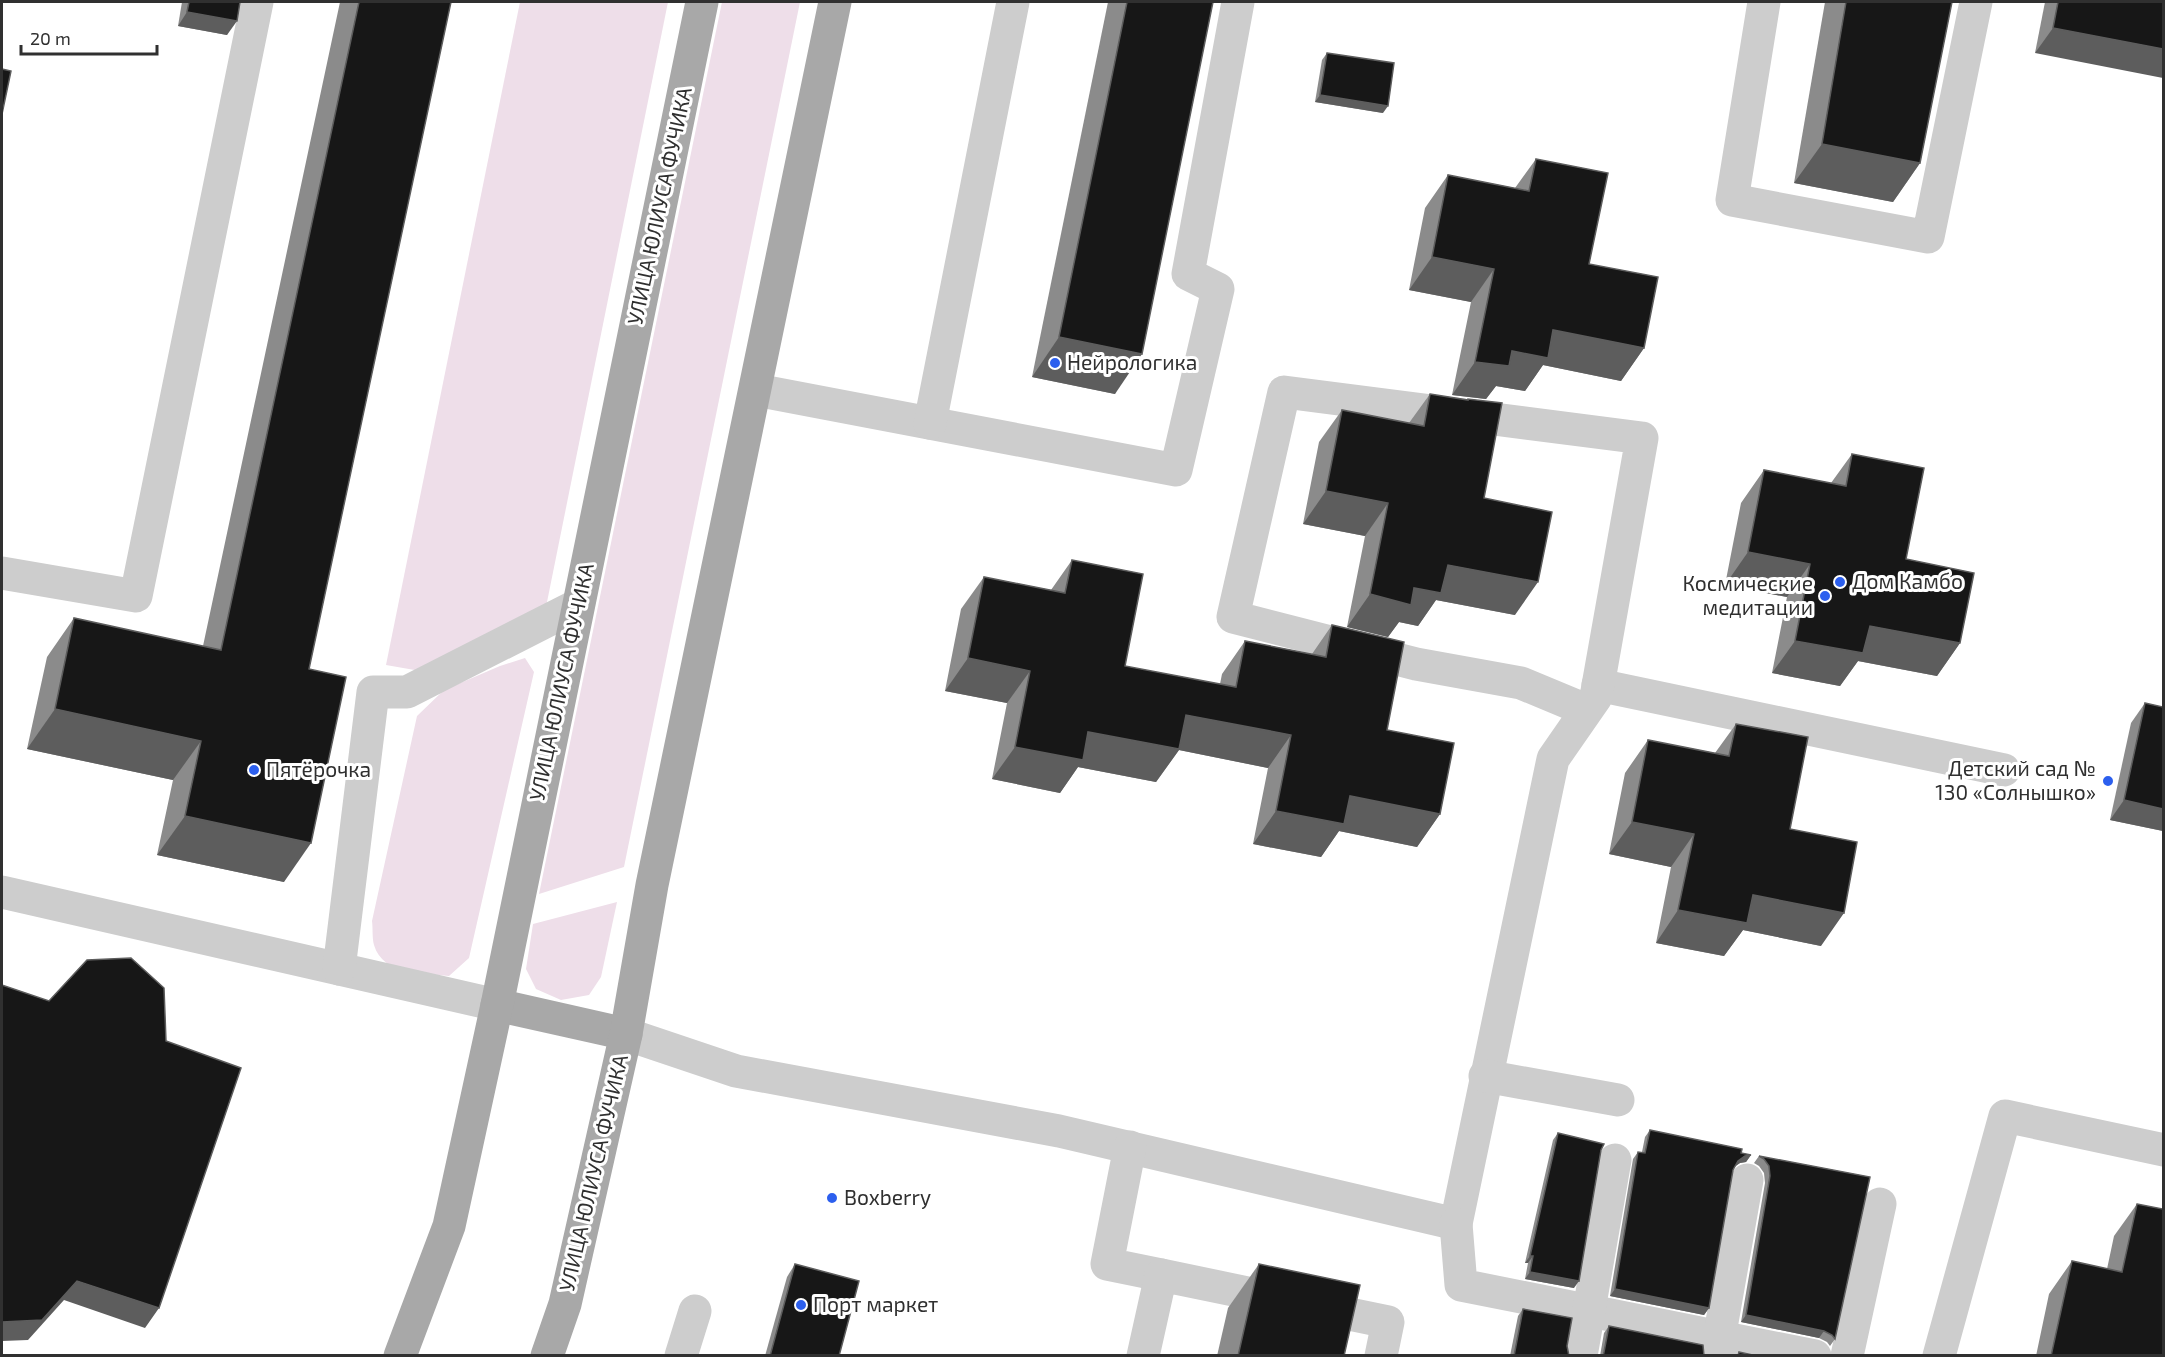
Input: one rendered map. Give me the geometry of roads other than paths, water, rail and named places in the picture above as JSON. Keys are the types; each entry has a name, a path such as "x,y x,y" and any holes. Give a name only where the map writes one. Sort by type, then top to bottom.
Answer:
{"main road":[{"name":"УЛИЦА ЮЛИУСА ФУЧИКА","path":"400,1356 448,1226 497,1005 702,2"},
{"name":"УЛИЦА ЮЛИУСА ФУЧИКА","path":"547,1356 565,1304 626,1034 652,885 835,2"},
{"path":"497,1005 626,1034"}],"lane":[{"path":"2,573 136,596 257,2"},
{"path":"930,423 1013,2"},
{"path":"756,390 1176,470 1218,289 1188,274 1238,2"},
{"path":"1764,2 1732,200 1928,237 1976,2"},
{"path":"1815,1356 1718,1346 1590,1311 1461,1285 1456,1224 1485,1076 1553,759 1592,698 1642,438 1284,392 1233,617 1416,664 1592,698 2004,770"},
{"path":"339,969 373,692 407,692 578,605"},
{"path":"2,892 497,1005"},
{"path":"626,1034 736,1071 1059,1131 1456,1224"},
{"path":"1485,1076 1618,1100"},
{"path":"1939,1356 2005,1116 2163,1150"},
{"path":"1130,1148 1107,1264 1388,1322 1381,1356"},
{"path":"1581,1356 1615,1160"},
{"path":"1718,1346 1748,1180"},
{"path":"1847,1356 1880,1204"},
{"path":"1143,1356 1161,1275"},
{"path":"681,1356 695,1311"}],"place":[{"name":"Нейрологика","path":"1055,363"},
{"name":"Дом Камбо","path":"1840,582"},
{"name":"Космические медитации","path":"1825,596"},
{"name":"Пятёрочка","path":"254,770"},
{"name":"Детский сад № 130 «Солнышко»","path":"2108,781"},
{"name":"Boxberry","path":"832,1198"},
{"name":"Порт маркет","path":"801,1305"}]}
